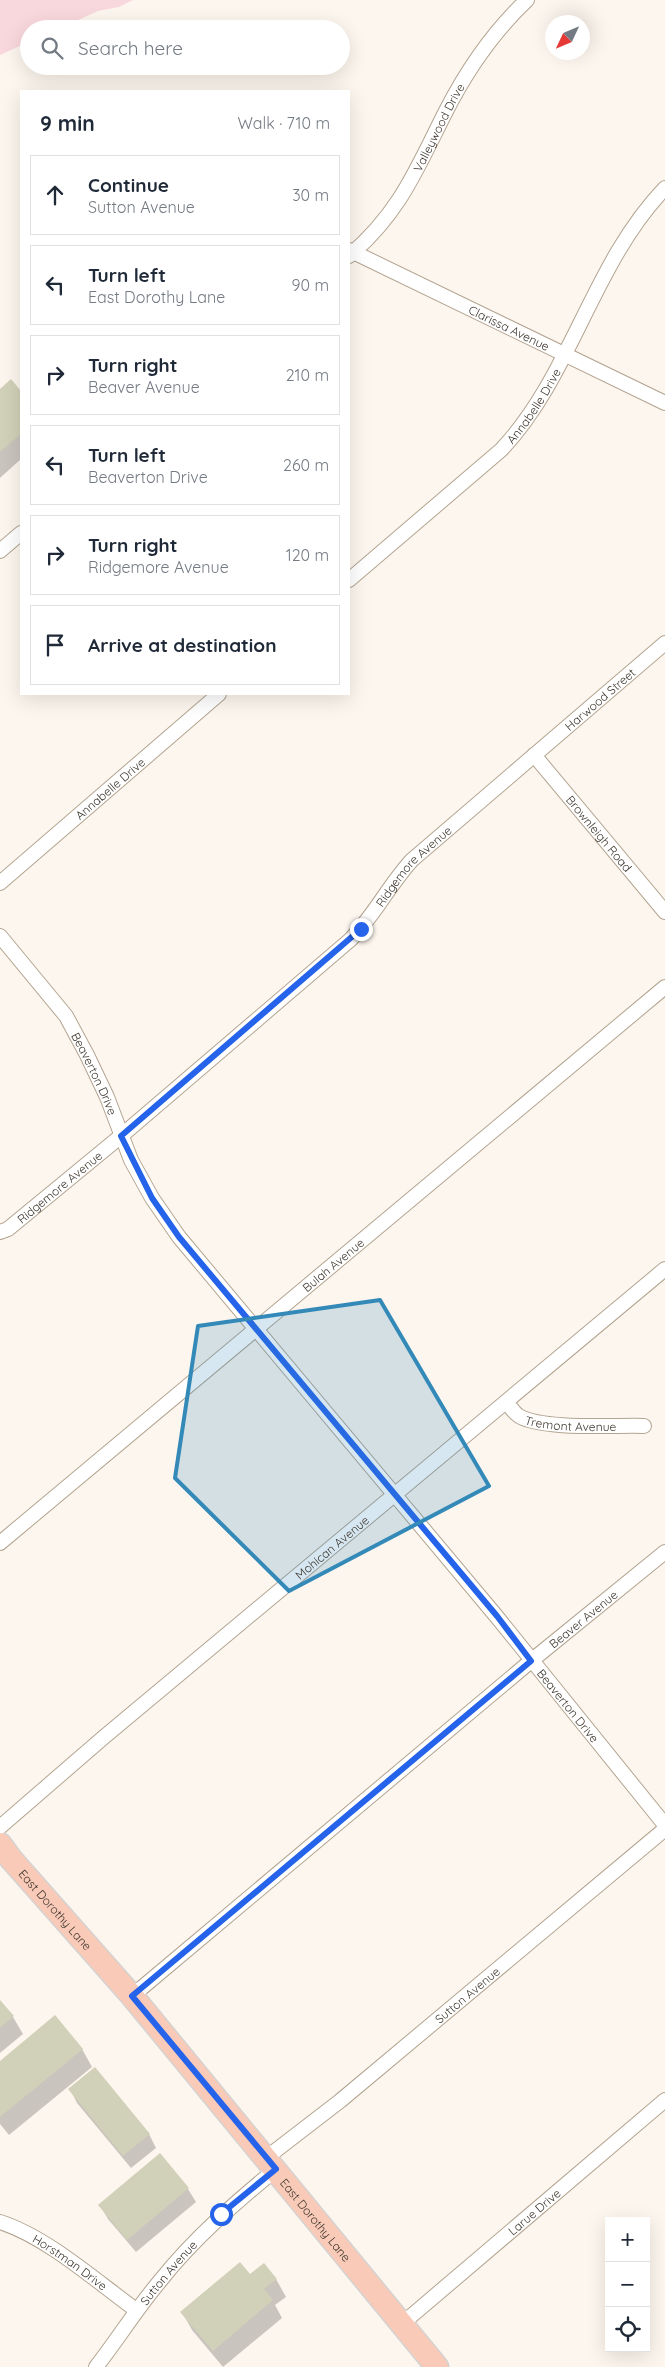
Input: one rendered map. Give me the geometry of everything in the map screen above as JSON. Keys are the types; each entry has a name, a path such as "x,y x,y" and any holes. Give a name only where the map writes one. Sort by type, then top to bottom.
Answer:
{"main road":[{"name":"East Dorothy Lane","path":"0,1844 11,1859 132,1996 403,2323 437,2367"}],"street":[{"name":"Valleywood Drive","path":"350,253 392,212 419,169 447,110 471,69 491,40 527,0"},
{"name":"Annabelle Drive","path":"350,579 501,450 522,428 538,403 618,250 632,228 665,188"},
{"name":"Clarissa Avenue","path":"350,253 564,353 665,403"},
{"path":"0,551 20,534"},
{"name":"Harwood Street","path":"534,755 665,643"},
{"name":"Annabelle Drive","path":"0,883 218,695"},
{"name":"Brownleigh Road","path":"534,755 665,912"},
{"name":"Ridgemore Avenue","path":"0,1232 8,1229 121,1136 350,940 369,919 396,877 412,860 534,755"},
{"name":"Beaverton Drive","path":"0,936 66,1016 99,1081 131,1160 179,1237 497,1616 531,1661 665,1825"},
{"name":"Bulah Avenue","path":"0,1543 665,987"},
{"name":"Mohican Avenue","path":"0,1827 104,1737 665,1269"},
{"name":"Tremont Avenue","path":"506,1402 519,1416 539,1422 644,1426"},
{"name":"Beaver Avenue","path":"132,1996 531,1661 665,1552"},
{"name":"Sutton Avenue","path":"96,2367 136,2310 192,2243 271,2164 340,2102 665,1829"},
{"name":"Larue Drive","path":"403,2323 665,2100"},
{"name":"Horstman Drive","path":"0,2222 16,2227 44,2243 136,2310"}],"highlighted area":[{"path":"380,1300 489,1486 289,1591 175,1478 198,1326"}],"shaded area":[{"path":"0,0 133,0 119,7 98,11 78,20 20,20 20,46 0,55"}],"building":[{"path":"11,379 20,390 20,435 0,452 0,389"},
{"path":"0,2000 14,2016 0,2028"},
{"path":"55,2015 83,2049 0,2117 0,2061"},
{"path":"95,2067 150,2134 123,2156 68,2089"},
{"path":"160,2153 189,2188 127,2240 98,2205"},
{"path":"240,2262 250,2274 264,2263 277,2279 264,2289 273,2300 213,2351 180,2312"}],"route":[{"path":"221,2214 276,2169 132,1996 531,1661 497,1616 179,1237 152,1198 131,1160 121,1136 153,1106 361,929"}]}
